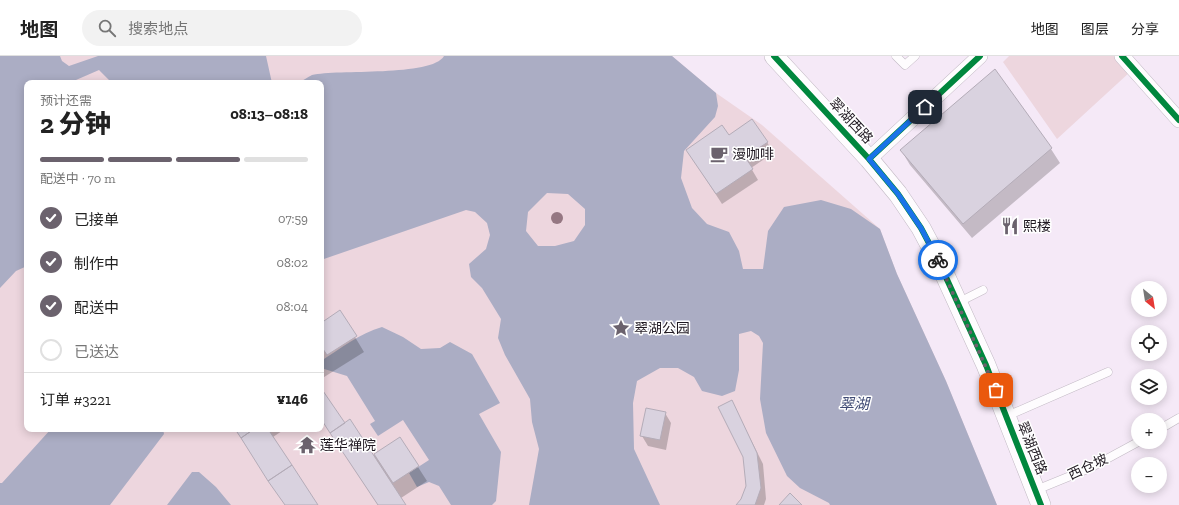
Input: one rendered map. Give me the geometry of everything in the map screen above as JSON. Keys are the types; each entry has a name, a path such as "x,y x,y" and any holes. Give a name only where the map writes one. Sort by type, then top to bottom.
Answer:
{"street":[{"name":"翠湖西路","path":"774,56 869,159 898,194 921,228 939,262 986,365 1038,497"},
{"path":"869,159 980,56"},
{"path":"1122,56 1179,120"}],"lane":[{"path":"896,56 905,65 915,56"},
{"path":"957,303 983,290"},
{"path":"1007,416 1108,372"},
{"path":"1167,425 1179,418"},
{"name":"西仓坡","path":"1038,497 1131,446"}],"shaded area":[{"name":"翠湖公园","path":"0,56 672,56 716,93 762,125 880,229 897,274 946,381 997,505 0,505"},
{"path":"1009,56 1115,56 1130,72 1057,139 1003,62"}],"water":[{"path":"0,56 60,56 62,61 69,66 98,56 266,56 271,80 109,80 99,70 76,80 24,80 24,267 16,271 0,288"},
{"name":"翠湖","path":"444,56 672,56 716,93 718,106 715,117 684,151 681,178 692,208 707,224 729,232 739,251 743,269 763,269 768,231 784,207 821,200 851,209 880,229 897,274 946,381 997,505 830,505 829,503 800,488 787,476 766,433 760,399 763,343 759,336 751,331 739,334 739,370 735,391 722,396 702,391 694,377 678,368 660,368 637,381 633,403 634,449 660,505 529,505 539,449 532,422 530,399 505,355 498,338 501,319 482,288 471,277 469,264 486,249 490,235 487,223 475,212 466,210 324,259 324,80 304,80 312,75 324,73 404,70 436,63","holes":["547,193 568,194 585,209 585,225 574,241 555,246 538,246 526,231 528,212"]},
{"path":"382,327 403,337 421,349 440,348 450,342 472,354 500,403 479,414 501,452 496,501 492,505 451,505 439,486 429,482 417,487 409,473 429,460 403,420 378,436 370,424 375,421 347,376 324,369 324,359 358,337"},
{"path":"48,432 164,432 164,434 110,505 0,505 0,483 2,483"},
{"path":"192,472 199,472 216,487 231,505 167,505"}],"building":[{"path":"995,69 1052,148 963,224 900,150"},
{"name":"漫咖啡","path":"752,119 768,142 745,157 753,169 716,194 686,150 722,125 729,135"},
{"path":"340,310 357,336 327,355 324,350 324,321"},
{"path":"324,392 345,423 330,433 324,424"},
{"path":"732,400 757,453 761,488 755,505 736,505 741,499 746,486 743,457 718,407"},
{"path":"646,408 666,412 660,440 640,436"},
{"path":"350,419 406,505 378,505 330,433"},
{"path":"237,432 250,432 241,438"},
{"path":"250,432 270,432 292,465 268,481 241,438"},
{"path":"400,437 419,466 393,483 374,454"},
{"path":"292,465 318,505 285,505 268,481"},
{"path":"790,493 802,505 779,505"}],"cycle path":[{"path":"774,56 869,159 898,194 921,228 939,262 986,365 1041,505"},
{"path":"869,159 980,56"},
{"path":"1122,56 1179,120"}],"way so far":[{"path":"938,260 996,390"}],"place":[{"name":"漫咖啡","path":"719,154"},
{"name":"熙楼","path":"1010,226"},
{"name":"翠湖公园","path":"621,328"},
{"name":"莲华禅院","path":"307,445"}],"route":[{"path":"925,107 869,159 898,194 921,228 938,260"}]}
